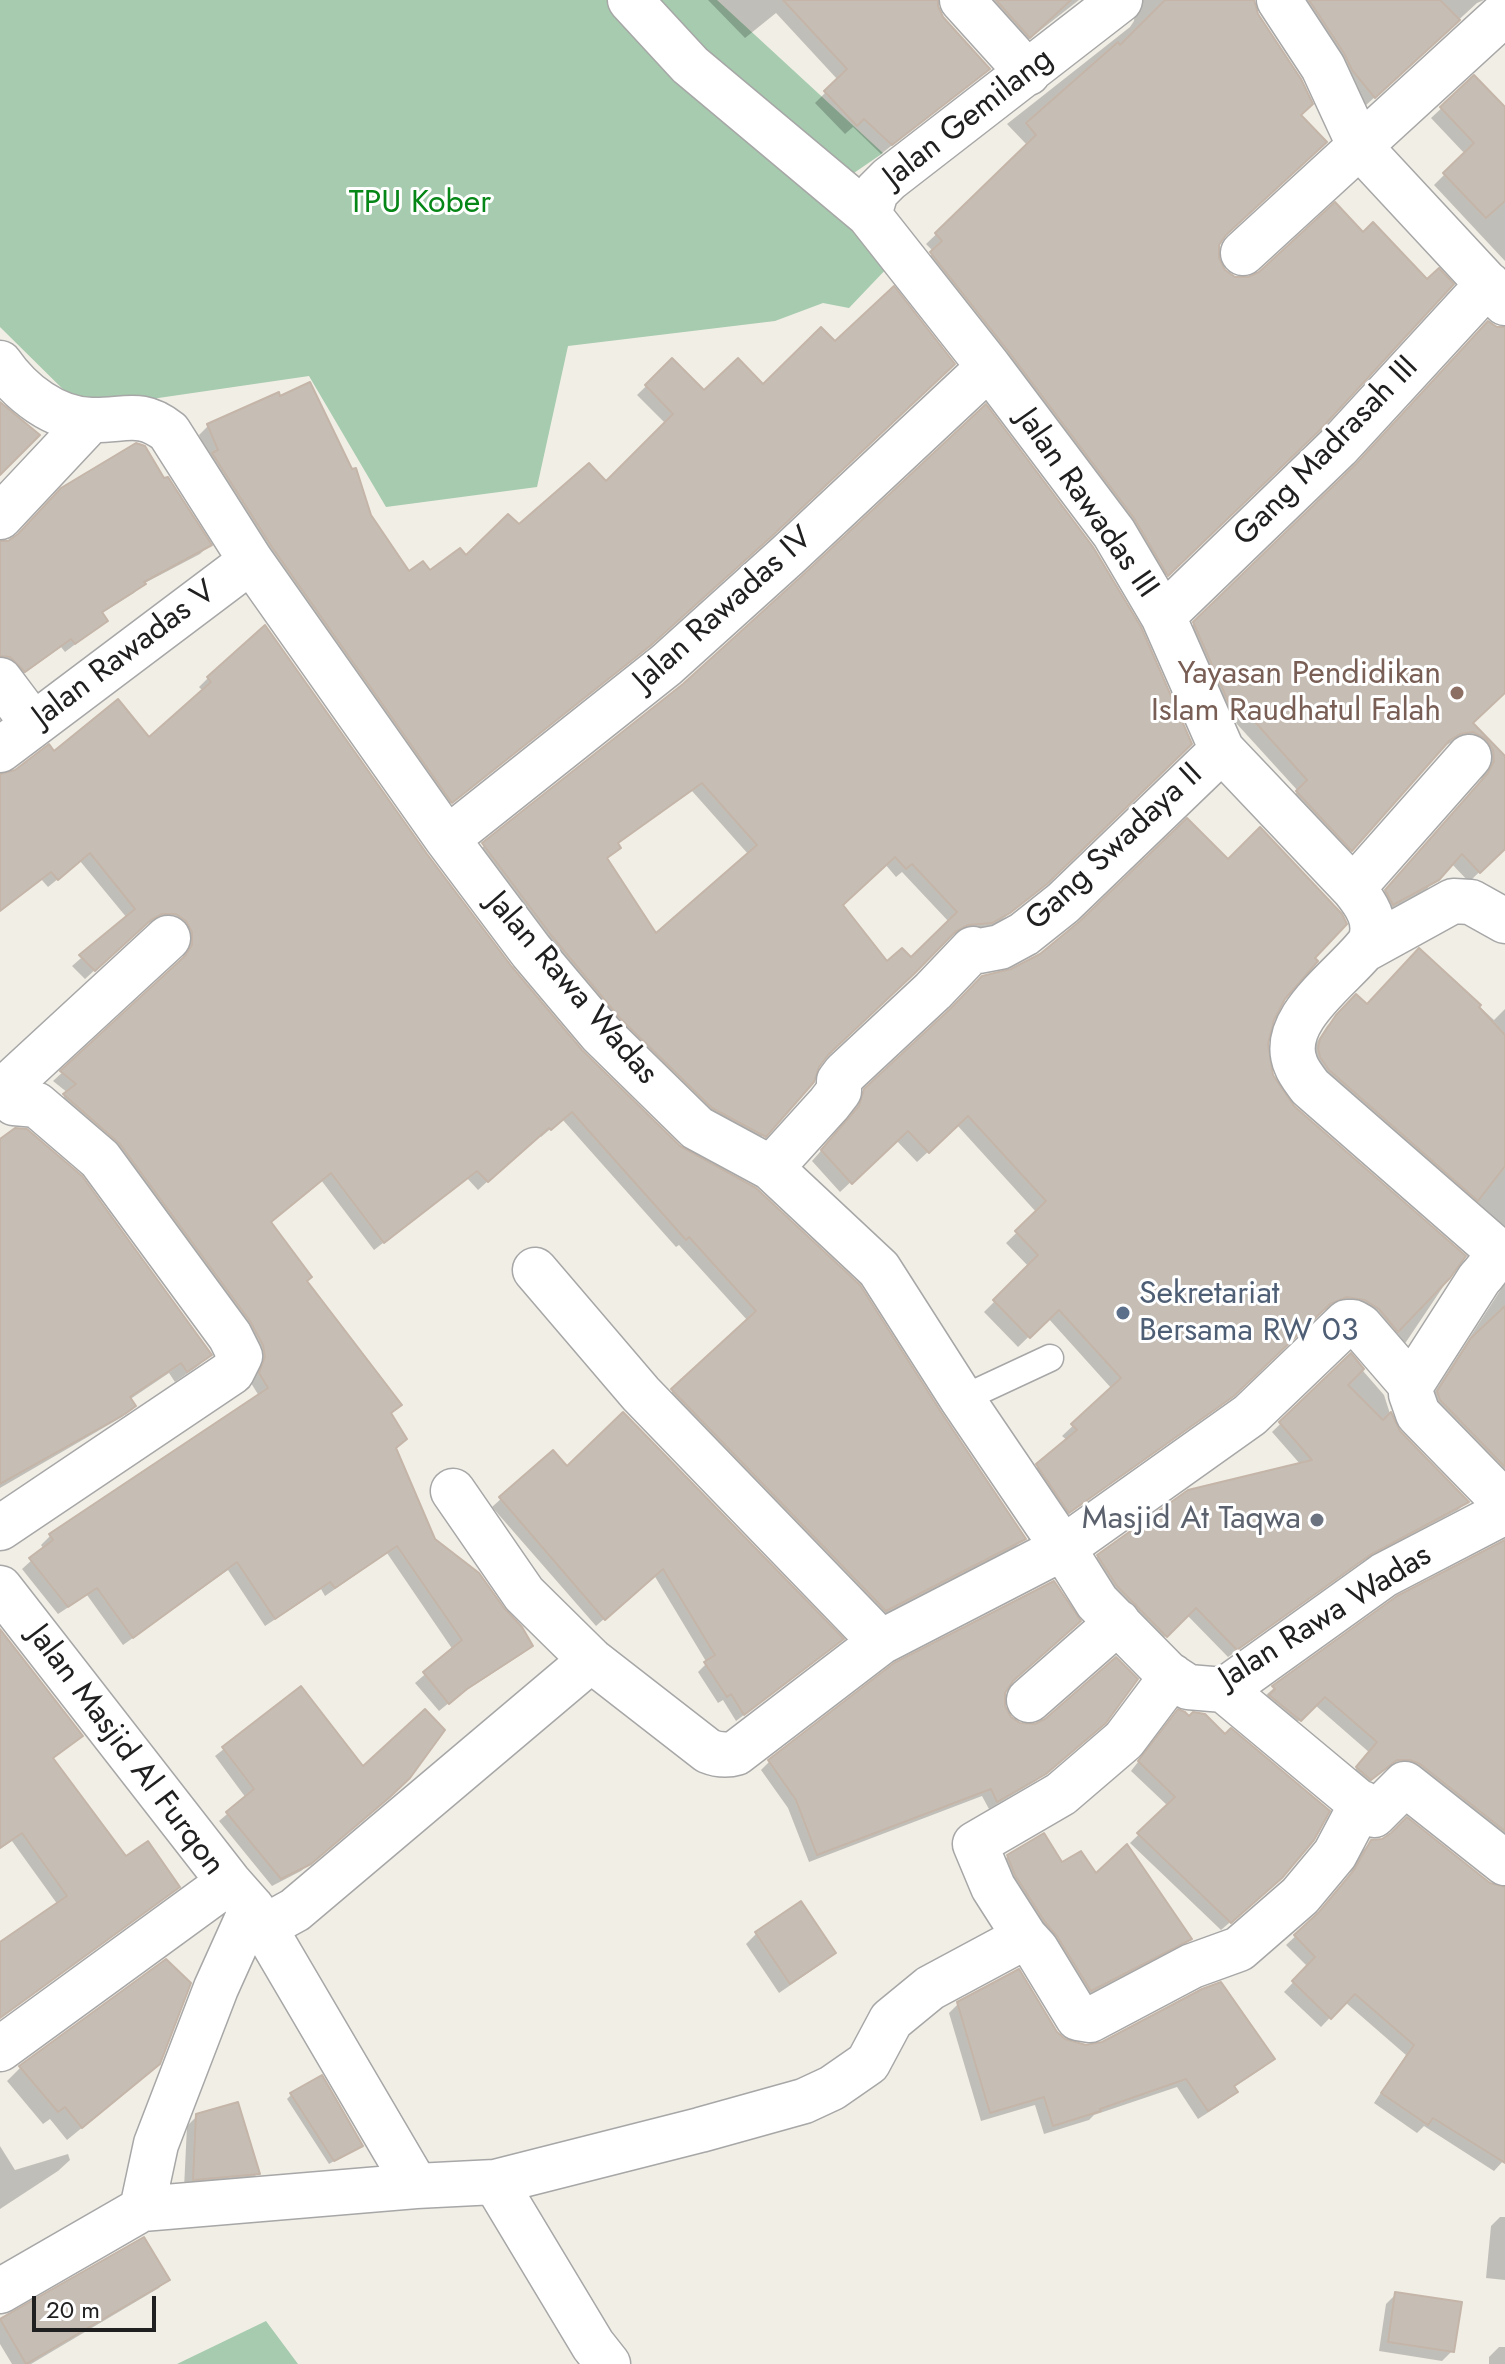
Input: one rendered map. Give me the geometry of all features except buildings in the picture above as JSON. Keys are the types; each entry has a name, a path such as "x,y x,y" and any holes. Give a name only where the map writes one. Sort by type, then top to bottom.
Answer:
{"street":[{"path":"630,0 690,65 869,215"},
{"path":"962,0 1028,73"},
{"name":"Jalan Gemilang","path":"989,367 869,215 876,192 1120,0"},
{"path":"1279,0 1323,67 1360,147 1496,294"},
{"path":"1243,253 1505,13"},
{"name":"Gang Madrasah III","path":"1163,616 1496,294"},
{"name":"Jalan Rawa Wadas","path":"0,363 11,379 35,400 62,413 90,421 134,416 152,420 169,432 251,561 447,839 531,951 601,1034 697,1128 771,1168 879,1269 1097,1602 1172,1676 1188,1687 1224,1690 1384,1575 1505,1512"},
{"name":"Jalan Rawadas III","path":"989,367 1114,533 1163,616 1222,750 1353,888 1370,912 1373,933 1364,950"},
{"name":"Jalan Rawadas IV","path":"447,839 666,665 989,367"},
{"path":"0,517 90,421"},
{"name":"Jalan Rawadas V","path":"16,737 251,561"},
{"path":"0,680 16,737"},
{"name":"Gang Swadaya II","path":"771,1168 839,1091 839,1081 845,1073 973,949 979,951 1000,947 1034,927 1063,903 1222,750"},
{"path":"1353,888 1469,757"},
{"path":"1505,921 1471,902 1453,901 1364,950 1301,1017 1293,1039 1295,1064 1310,1087 1495,1226 1491,1245 1494,1259 1411,1385 1411,1394 1418,1414 1505,1503"},
{"path":"4,1099 168,938"},
{"path":"0,1528 232,1372 240,1356 230,1336 100,1159 37,1105 4,1099"},
{"path":"535,1270 641,1394 881,1642"},
{"path":"453,1491 524,1594 591,1660 708,1751 727,1755 736,1753 881,1642 1063,1548 1250,1415 1347,1322 1360,1326 1411,1385"},
{"name":"Jalan Masjid Al Furqon","path":"0,1588 248,1906 0,2049"},
{"path":"1029,1700 1118,1622"},
{"path":"248,1906 295,1910 591,1660"},
{"path":"1172,1676 1124,1740 1061,1794 975,1844 993,1887 1078,2018 1090,2020 1192,1966 1239,1949 1300,1896 1335,1854 1362,1803"},
{"path":"1224,1690 1374,1815 1405,1784 1505,1863"},
{"path":"248,1906 416,2186"},
{"path":"142,2209 156,2144 248,1906"},
{"path":"0,2291 142,2209 495,2182 804,2101 832,2088 868,2063 891,2020 930,1988 1025,1937"},
{"path":"495,2182 593,2345 608,2364"}],"lane":[{"path":"962,1399 1050,1358"}],"green space":[{"name":"TPU Kober","path":"0,0 717,0 883,153 851,175 890,265 849,308 823,303 775,321 568,346 537,487 386,507 309,376 83,409 0,327"},
{"path":"266,2321 298,2364 177,2364"}],"place":[{"name":"Yayasan Pendidikan Islam Raudhatul Falah","path":"1457,693"},
{"name":"Sekretariat Bersama RW 03","path":"1123,1313"},
{"name":"Masjid At Taqwa","path":"1317,1520"}]}
